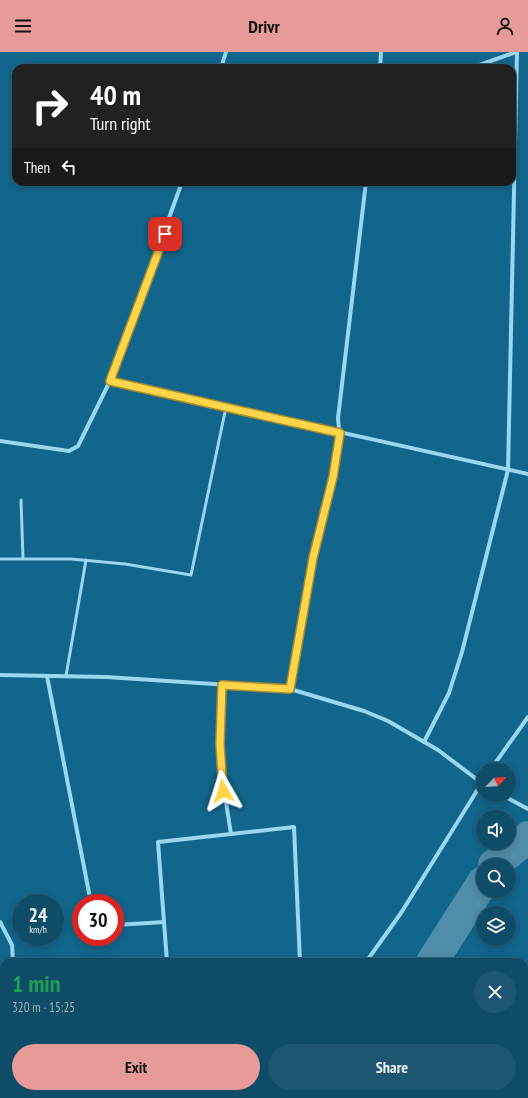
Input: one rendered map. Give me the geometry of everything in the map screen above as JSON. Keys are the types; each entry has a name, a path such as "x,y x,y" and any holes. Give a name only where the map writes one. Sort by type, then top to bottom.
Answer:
{"street":[{"path":"222,64 226,52"},
{"path":"380,64 382,52"},
{"path":"482,64 517,52 516,98"},
{"path":"0,441 69,451 78,446 110,381 181,186"},
{"path":"290,689 313,558 333,477 340,433 338,418 366,186"},
{"path":"424,742 449,693 462,652 508,470 514,186"},
{"path":"110,381 528,474"},
{"path":"0,675 66,676 290,689 364,711 388,721 424,742 476,779"},
{"path":"47,676 89,894"},
{"path":"222,685 221,771 231,834"},
{"path":"496,762 528,717"},
{"path":"369,958 401,913 476,793"},
{"path":"515,802 528,809"},
{"path":"167,958 158,842 294,827 300,958"},
{"path":"0,922 12,945 13,958"},
{"path":"124,924 164,922"}],"lane":[{"path":"0,559 23,558 86,560 125,564 191,575 226,408"},
{"path":"21,500 23,558"},
{"path":"66,676 86,560"}],"waterway":[{"path":"502,858 528,837"},
{"path":"435,958 476,893"}],"route":[{"path":"165,234 110,381 340,433 333,477 316,543 307,588 290,689 222,685 220,744 223,791"}]}
